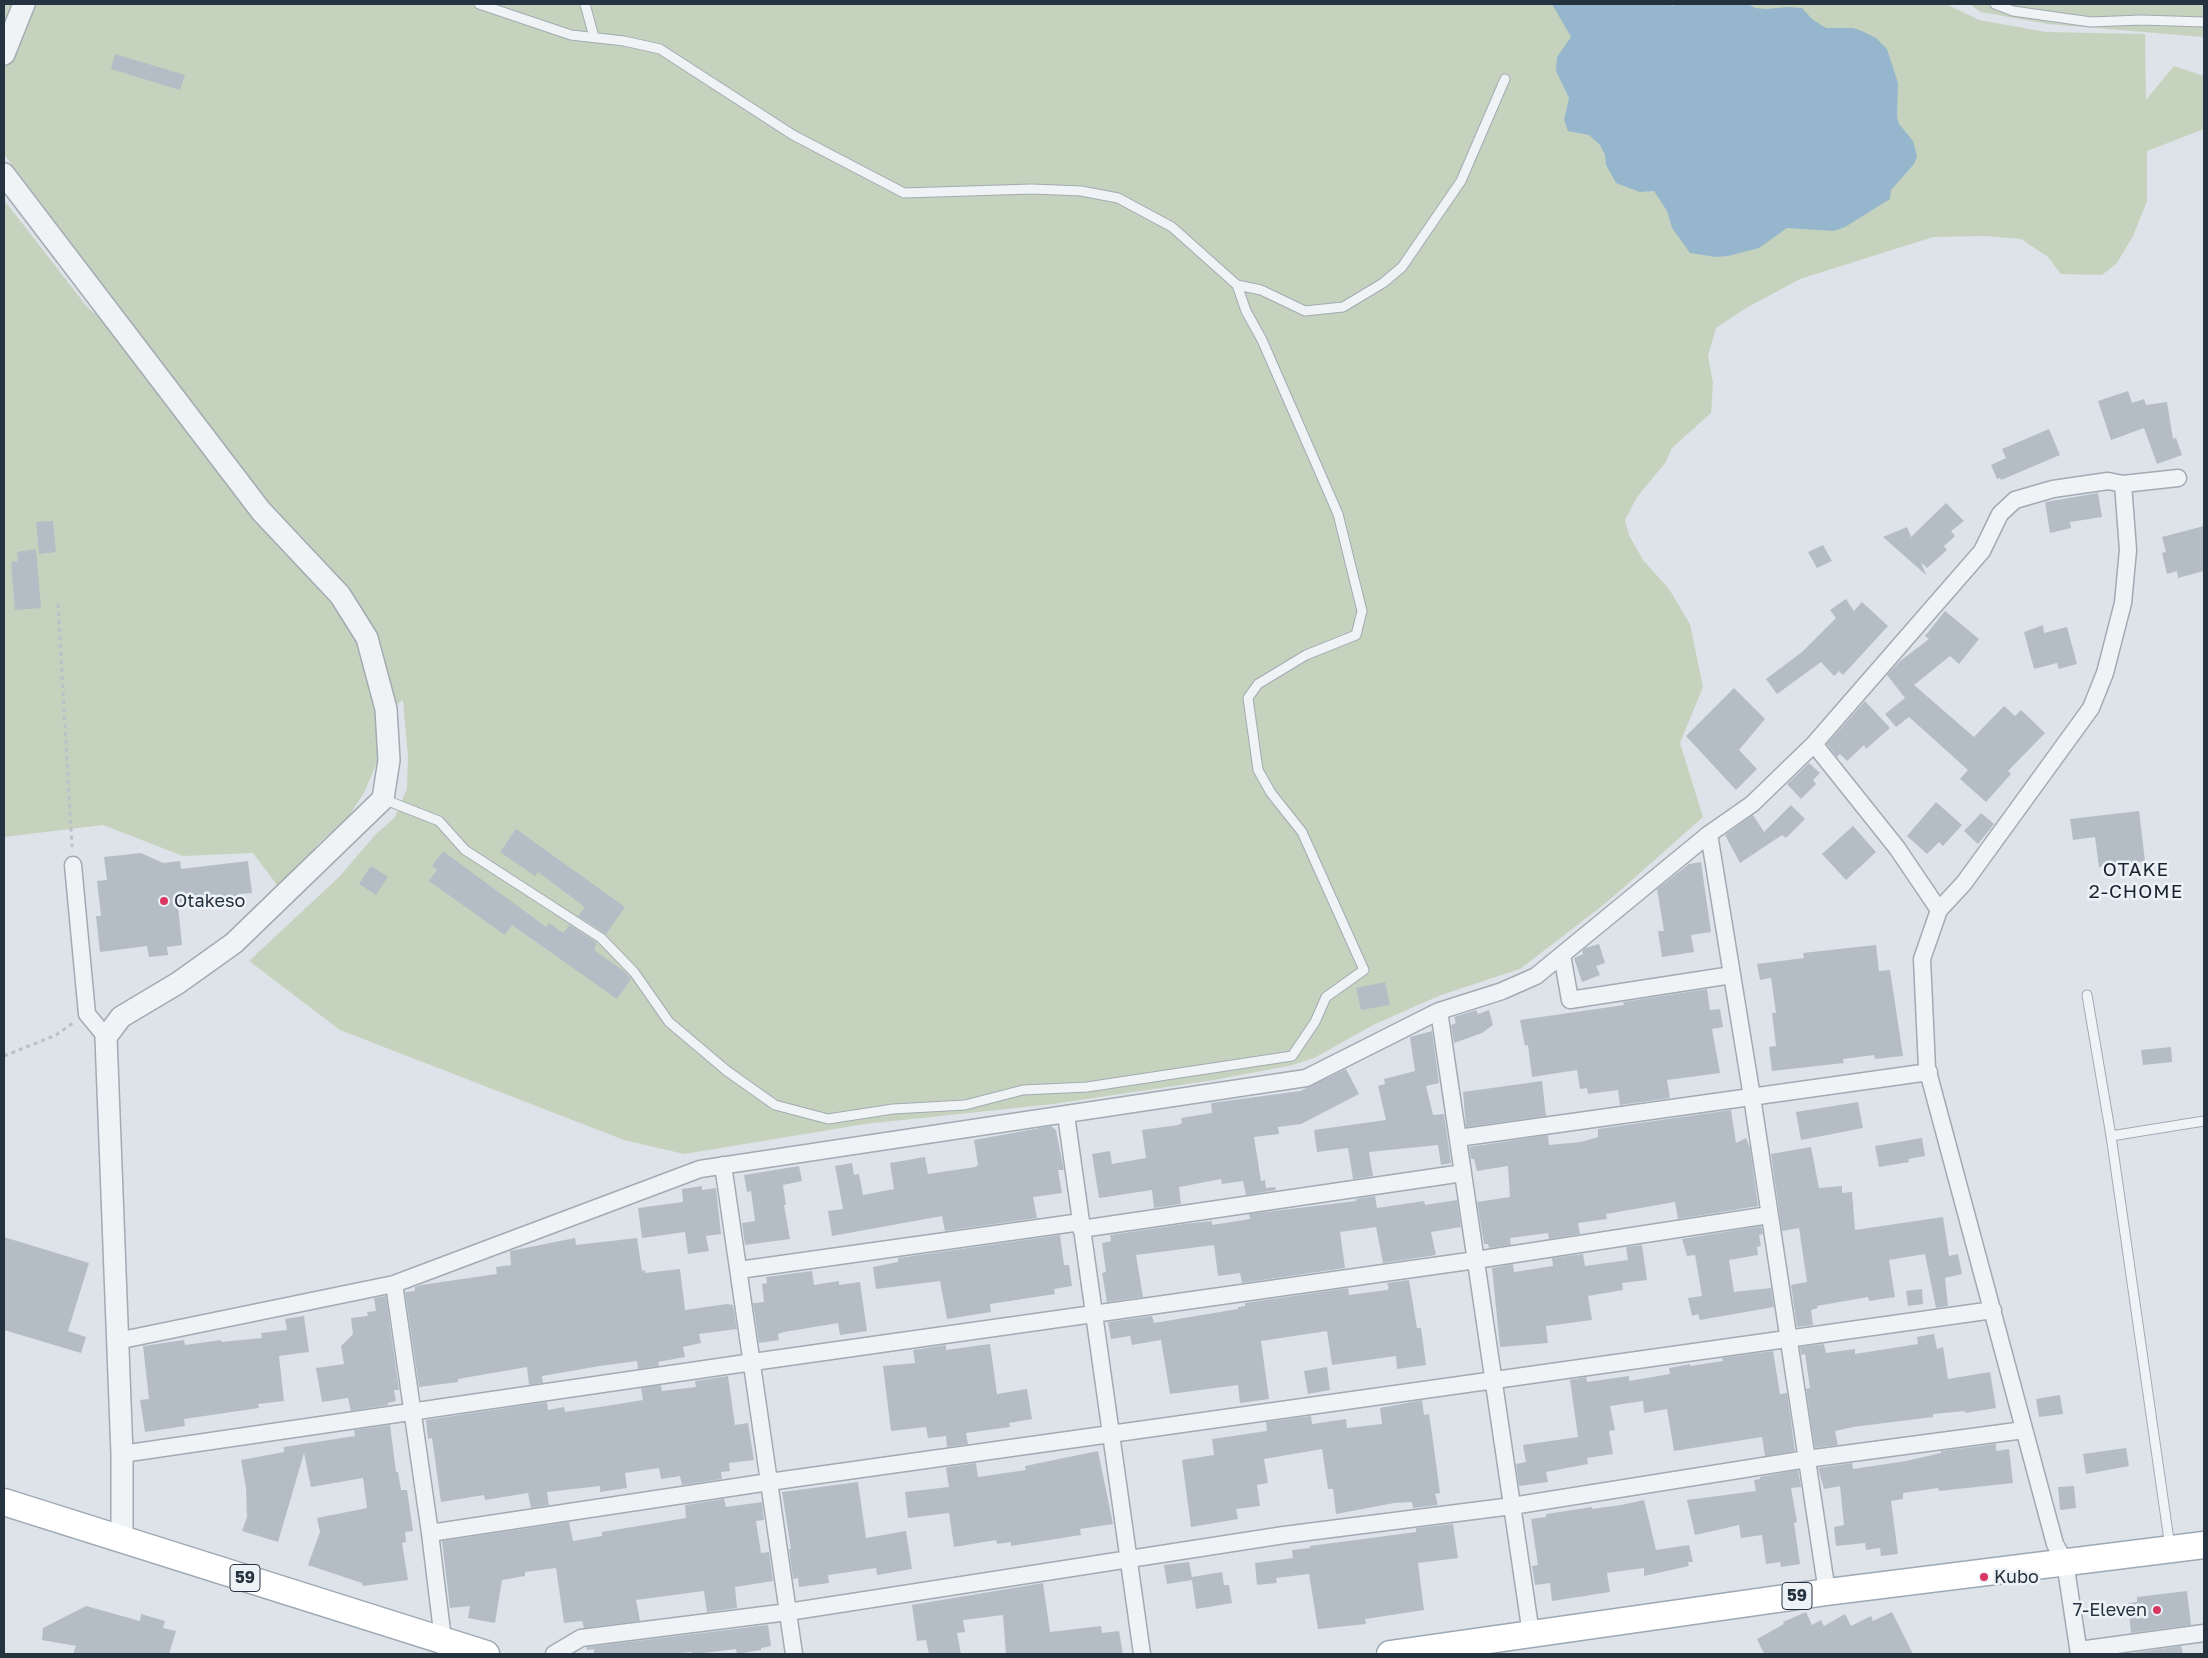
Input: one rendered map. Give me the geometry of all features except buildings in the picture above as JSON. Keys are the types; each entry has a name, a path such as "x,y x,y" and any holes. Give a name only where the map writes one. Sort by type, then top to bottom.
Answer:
{"main road":[{"name":"59","path":"4,1502 122,1539 444,1647 486,1654"},
{"name":"59","path":"1390,1654 1826,1592 2204,1545"}],"street":[{"path":"4,54 24,4"},
{"path":"4,174 262,511 340,595 367,638 386,709 388,760 383,799 234,943 178,983 121,1018 106,1037"},
{"path":"117,1340 394,1284 683,1175 723,1165 1306,1078 1439,1011 1502,991 1536,976 1709,834 1752,804 1814,744 1982,551 2000,514 2015,500 2053,489 2090,483 2108,481 2123,484 2178,478"},
{"path":"2123,484 2128,550 2123,603 2106,673 2091,708 1964,883 1939,910 1922,959 1929,1072 2055,1544 2065,1562 2079,1652 2204,1633"},
{"path":"1814,744 1897,848 1939,910"},
{"path":"1709,834 1752,1097 1768,1215 1789,1340 1826,1592"},
{"path":"73,865 87,1014 106,1037 122,1454 122,1539"},
{"path":"1562,955 1570,1000 1732,974"},
{"path":"1439,1011 1531,1634"},
{"path":"1458,1138 1929,1072"},
{"path":"1066,1115 1142,1654"},
{"path":"723,1165 794,1654"},
{"path":"739,1270 1464,1173"},
{"path":"122,1454 753,1362 1476,1260 1768,1215"},
{"path":"394,1284 430,1533 444,1647"},
{"path":"430,1533 1111,1433 1789,1340 1992,1310"},
{"path":"554,1654 582,1638 788,1612 1284,1535 1512,1506 1807,1459 2024,1430"}],"lane":[{"path":"383,799 439,821 465,850 601,938 634,972 669,1022 727,1071 775,1105 828,1119 893,1109 965,1105 1022,1090 1087,1087 1292,1056 1315,1022 1326,997 1364,970 1302,832 1270,793 1258,770 1248,698 1258,684 1306,655 1356,635 1362,611 1338,514 1262,340 1246,311 1237,285 1172,227 1118,198 1082,191 1032,189 904,193 793,134 660,49 624,41 571,35 480,4"},
{"path":"585,4 594,37"},
{"path":"1995,4 2013,11 2091,22 2141,20 2204,22"},
{"path":"1237,285 1261,290 1305,311 1343,307 1383,283 1402,267 1461,181 1505,79"},
{"path":"2087,995 2111,1136 2170,1550"},
{"path":"2111,1136 2204,1121"}],"path":[{"path":"58,604 73,865"},
{"path":"4,1056 56,1035 87,1014"}],"green space":[{"path":"4,4 1946,4 1979,20 2046,32 2145,34 2146,100 2174,66 2204,76 2204,129 2147,151 2147,201 2133,236 2117,263 2102,275 2061,274 2048,257 2021,239 1984,236 1933,237 1800,279 1746,308 1716,328 1708,356 1713,383 1711,413 1672,448 1666,462 1637,497 1625,520 1629,535 1643,560 1669,589 1690,624 1703,687 1680,743 1703,817 1606,903 1520,969 1441,995 1375,1024 1316,1057 1293,1065 1214,1080 1053,1104 865,1124 684,1154 624,1140 340,1030 249,961 340,876 375,835 395,817 407,788 408,757 403,700 377,719 377,762 365,791 349,816 318,844 280,889 253,853 183,856 103,825 4,837 4,200 88,308 105,322 127,316 4,154"},
{"path":"1969,4 2204,4 2204,37 2048,24 1981,12"}],"water":[{"path":"1552,4 1668,4 1673,6 1675,4 1748,4 1755,8 1766,9 1802,8 1812,19 1826,28 1853,28 1862,31 1876,38 1887,49 1898,83 1897,117 1899,124 1913,141 1917,156 1914,164 1891,190 1890,199 1845,227 1834,231 1787,228 1759,248 1728,256 1716,257 1690,253 1672,228 1667,211 1654,191 1640,192 1616,183 1606,165 1605,155 1600,145 1589,135 1568,131 1564,120 1569,98 1556,71 1557,57 1571,37"}],"place":[{"name":"Otakeso","path":"164,901"},
{"name":"Kubo","path":"1984,1577"},
{"name":"7-Eleven","path":"2157,1610"}],"district":[{"name":"OTAKE 2-CHOME","path":"2136,881"}]}
